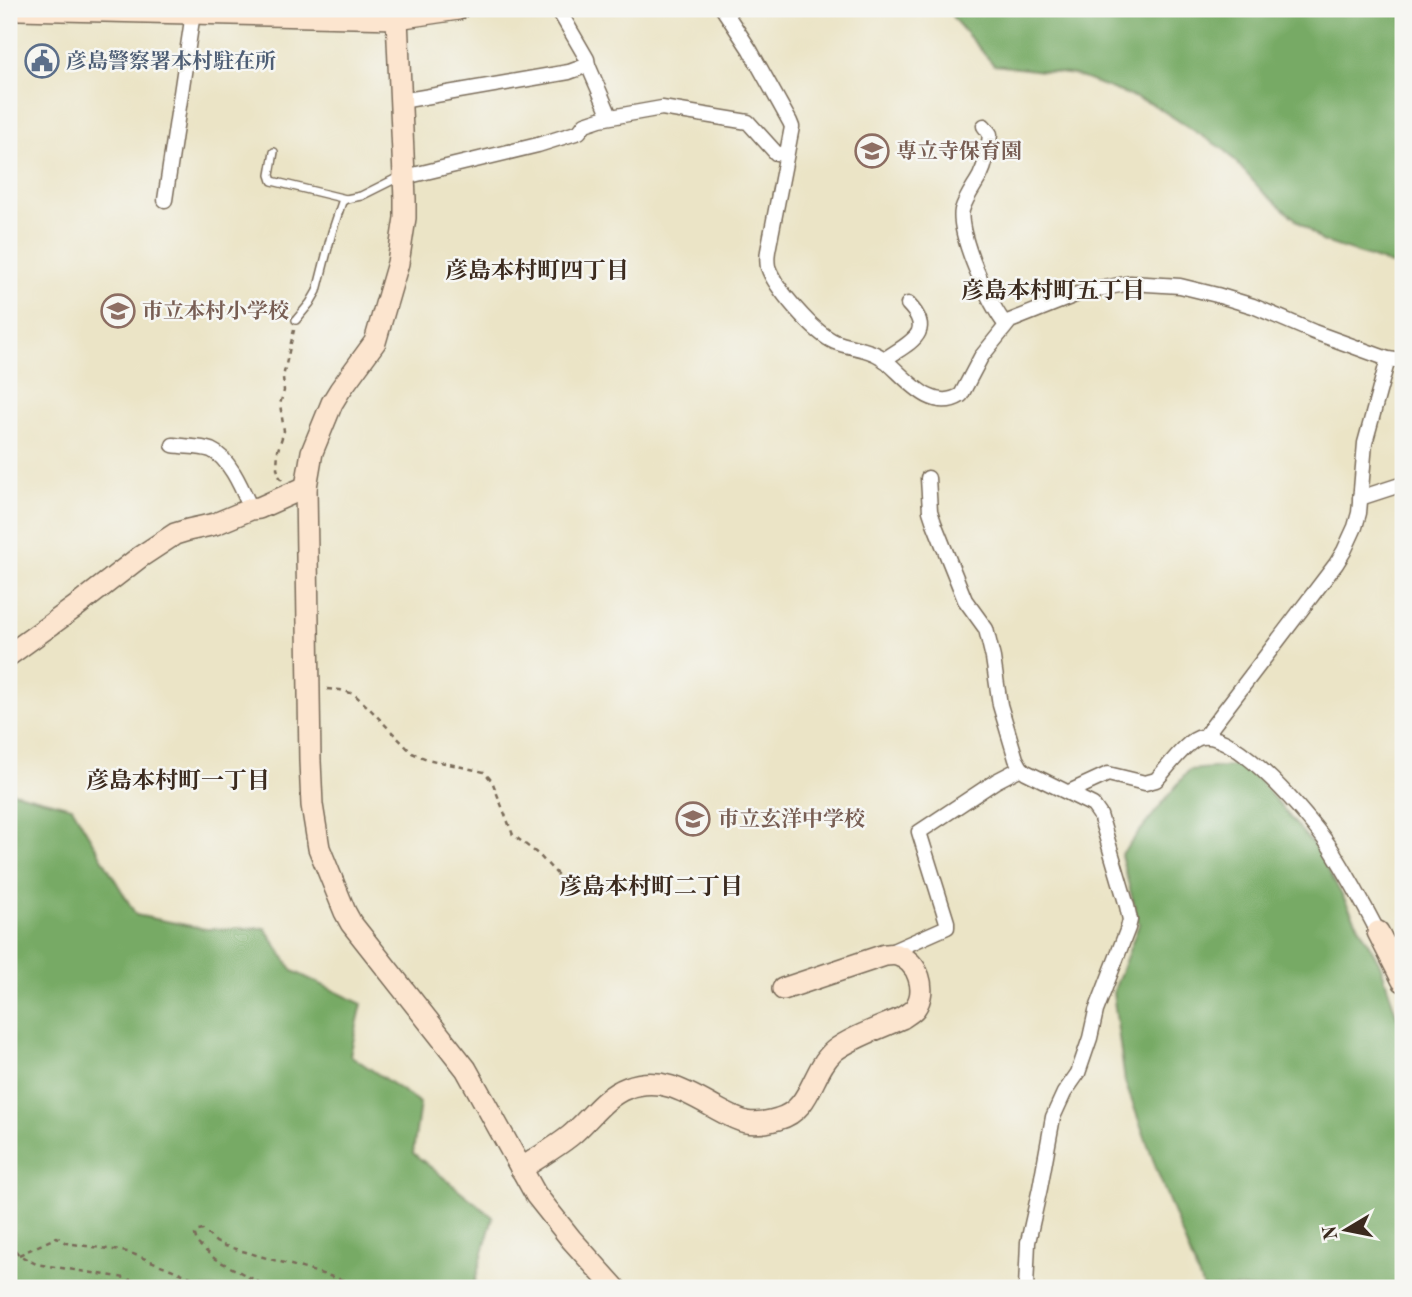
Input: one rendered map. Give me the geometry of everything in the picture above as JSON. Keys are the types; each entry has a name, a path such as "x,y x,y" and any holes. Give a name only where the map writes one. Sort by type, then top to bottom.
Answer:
{"street":[{"path":"18,9 193,13 397,13 458,9"},
{"path":"558,9 586,59 610,116"},
{"path":"723,9 750,50 790,122 792,132 768,251 769,270 779,287 804,316 830,339 874,353 930,398 947,401 961,395 981,356 1015,318 1083,292 1130,283 1180,286 1242,302 1314,332 1396,360 1365,443 1355,527 1344,551 1205,736"},
{"path":"165,201 193,13"},
{"path":"397,13 405,177 405,218 398,263 375,342 332,403 297,484 315,825 319,848 345,912 357,932 466,1069 536,1195 615,1288"},
{"path":"401,101 558,74 588,65"},
{"path":"405,177 538,145 579,132 585,124 610,116 662,108 748,122 776,153 786,155"},
{"path":"984,125 990,134 985,161 963,206 961,220 978,272 1006,325"},
{"path":"884,360 918,336 921,329 918,317 908,304"},
{"path":"173,445 211,450 219,455 238,481 251,509"},
{"path":"928,478 930,511 934,523 965,600 986,629 1000,705 1016,759 1026,772 1093,805 1100,815 1130,920 1096,1011 1078,1073 1064,1093 1053,1117 1028,1242 1026,1288"},
{"path":"9,655 175,534 215,524 259,508 297,484"},
{"path":"1360,498 1403,484"},
{"path":"1069,792 1108,774 1145,783 1156,780 1191,742 1205,736 1219,738 1264,770 1329,846 1403,981"},
{"path":"783,989 885,955 947,927 919,832 996,781 1021,768"},
{"path":"521,1168 570,1136 612,1097 626,1088 640,1085 679,1088 745,1122 761,1123 789,1116 803,1103 826,1060 833,1053 846,1044 902,1018 916,1007 920,993 918,974 897,955 885,955"}],"lane":[{"path":"274,152 270,175 272,181 346,199 361,196 395,179 405,177"},
{"path":"296,320 317,291 332,232 342,202 346,199"}],"path":[{"path":"296,320 283,377 284,391 280,404 284,431 278,450 277,468 283,480 297,484"},
{"path":"309,689 340,690 354,694 412,754 484,772 492,781 513,835 538,854 572,890"},
{"path":"270,1288 215,1259 197,1243 195,1235 203,1230 225,1246 371,1288"},
{"path":"19,1255 57,1237 66,1243 128,1252 218,1288"},
{"path":"9,1242 19,1255 36,1264 125,1278 155,1288"}],"green space":[{"path":"950,9 1403,9 1403,265 1396,266 1322,241 1263,192 1226,151 1152,104 1075,75 994,65 953,18"},
{"path":"1246,765 1316,848 1381,966 1403,1036 1401,1288 1203,1288 1125,1082 1113,993 1139,924 1121,855 1189,770"},
{"path":"9,791 72,807 136,915 206,929 265,928 293,971 362,1004 350,1055 420,1103 413,1153 493,1217 473,1288 9,1288"}],"place":[{"name":"彦島警察署本村駐在所","path":"42,61"},
{"name":"専立寺保育園","path":"872,151"},
{"name":"市立本村小学校","path":"118,311"},
{"name":"市立玄洋中学校","path":"693,819"}],"district":[{"name":"彦島本村町四丁目","path":"537,270"},
{"name":"彦島本村町五丁目","path":"1053,290"},
{"name":"彦島本村町一丁目","path":"178,780"},
{"name":"彦島本村町二丁目","path":"651,886"}]}
